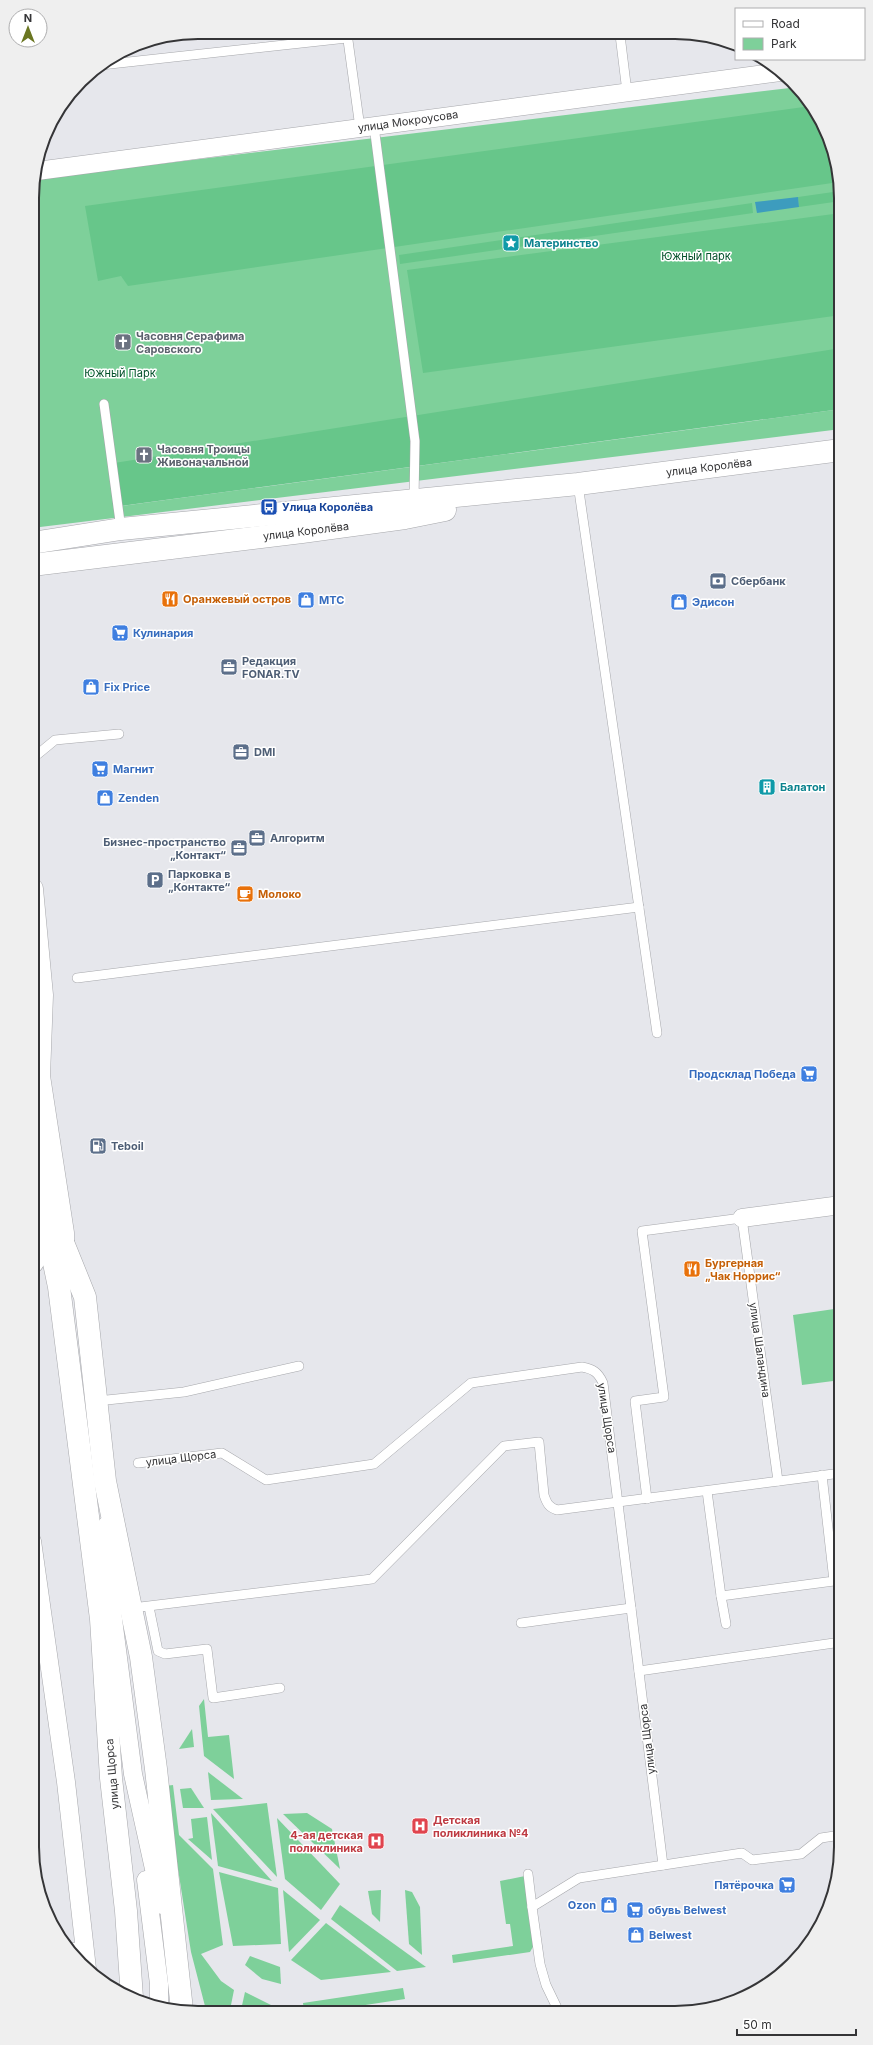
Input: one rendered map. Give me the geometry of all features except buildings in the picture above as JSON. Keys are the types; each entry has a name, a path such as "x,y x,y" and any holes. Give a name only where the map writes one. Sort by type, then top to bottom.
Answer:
{"main road":[{"name":"улица Королёва","path":"39,542 121,529 578,484 834,451"},
{"name":"улица Королёва","path":"39,564 405,518 578,484"},
{"path":"39,963 42,995 39,1076"},
{"name":"улица Щорса","path":"39,1076 59,1251 59,1287 101,1619 111,1778 126,1911 132,1992"},
{"path":"39,1181 59,1251"},
{"path":"39,1254 44,1246 59,1251"},
{"name":"улица Щорса","path":"59,1251 85,1297 105,1481 140,1608 182,2005"}],"street":[{"name":"улица Мокроусова","path":"41,170 773,73"},
{"path":"742,1218 834,1206"},
{"path":"39,1261 59,1251"},
{"name":"улица Щорса","path":"105,1481 109,1588 133,1774 179,1980"},
{"path":"101,1619 133,1774 159,1984 159,2001"},
{"path":"39,1631 66,1782 76,1947"}],"lane":[{"path":"113,64 322,39"},
{"path":"348,39 367,127 415,441 414,500"},
{"path":"620,39 627,92"},
{"path":"104,404 121,529"},
{"path":"578,484 658,1033"},
{"path":"39,752 55,740 119,734"},
{"path":"77,978 639,907"},
{"path":"647,1499 634,1401 664,1397 642,1231 742,1218"},
{"name":"улица Шаландина","path":"742,1218 778,1481"},
{"path":"97,1401 184,1392 299,1366"},
{"name":"улица Щорса","path":"138,1463 222,1453 266,1480 374,1464 471,1383 582,1367 592,1369 599,1374 603,1383 619,1503 663,1865"},
{"path":"280,1688 213,1698 207,1649 165,1654 158,1651 140,1608 372,1579 504,1446 540,1442 544,1495 546,1503 551,1508 557,1510 834,1474"},
{"path":"721,1596 834,1581 822,1476"},
{"path":"707,1491 726,1624"},
{"path":"521,1623 631,1608"},
{"path":"639,1671 834,1643"},
{"path":"532,1907 579,1878 742,1853 752,1860 800,1854 821,1838 834,1836"},
{"path":"528,1874 540,1964 546,1985 557,2006"}],"green space":[{"name":"Южный парк","path":"789,88 801,101 818,128 826,147 833,177 834,383 114,507 834,410 834,430 39,527 40,178"},
{"path":"805,107 818,128 826,147 834,183 128,286 121,276 98,281 85,206"},
{"path":"834,192 834,202 799,207 798,197"},
{"path":"752,203 753,213 400,264 399,255"},
{"path":"834,214 834,316 423,373 407,270"},
{"path":"834,349 834,410 113,507 108,464"},
{"path":"834,1309 834,1381 802,1385 793,1315"},
{"path":"204,1699 208,1737 229,1735 234,1779 204,1756 199,1706"},
{"path":"192,1729 194,1747 179,1749"},
{"path":"208,1772 243,1799 211,1800"},
{"path":"173,1785 179,1835 213,1869 223,1945 201,1954 221,1981 234,1990 231,2006 205,2006 191,1952 165,1786"},
{"path":"191,1788 204,1808 183,1808 180,1789"},
{"path":"267,1803 277,1877 213,1809"},
{"path":"211,1813 272,1881 218,1866"},
{"path":"307,1813 332,1829 340,1869 283,1814"},
{"path":"207,1817 212,1860 188,1839 193,1838 191,1819"},
{"path":"277,1818 340,1884 321,1910 285,1879"},
{"path":"219,1872 278,1888 281,1944 233,1946"},
{"path":"525,1876 534,1945 530,1952 453,1963 452,1955 513,1946 510,1924 506,1924 500,1881"},
{"path":"283,1890 320,1920 289,1952"},
{"path":"381,1890 380,1922 372,1914 368,1891"},
{"path":"405,1890 412,1892 420,1907 422,1955 409,1944"},
{"path":"340,1905 426,1967 397,1971 331,1919"},
{"path":"326,1923 391,1972 321,1980 291,1960"},
{"path":"250,1956 280,1967 281,1984 262,1979 245,1965"},
{"path":"403,1988 405,1999 359,2006 303,2006 303,2003"},
{"path":"245,1992 273,2006 242,2006"}],"water":[{"path":"798,197 799,207 757,213 755,202"}],"place":[{"name":"Материнство","path":"511,243"},
{"name":"Часовня Серафима Саровского","path":"123,342"},
{"name":"Часовня Троицы Живоначальной","path":"144,455"},
{"name":"Улица Королёва","path":"269,507"},
{"name":"Сбербанк","path":"718,581"},
{"name":"Оранжевый остров","path":"170,599"},
{"name":"МТС","path":"306,600"},
{"name":"Эдисон","path":"679,602"},
{"name":"Кулинария","path":"120,633"},
{"name":"Редакция FONAR.TV","path":"229,667"},
{"name":"Fix Price","path":"91,687"},
{"name":"DMI","path":"241,752"},
{"name":"Магнит","path":"100,769"},
{"name":"Балатон","path":"767,787"},
{"name":"Zenden","path":"105,798"},
{"name":"Алгоритм","path":"257,838"},
{"name":"Бизнес-пространство „Контакт“","path":"239,848"},
{"name":"Парковка в „Контакте“","path":"155,880"},
{"name":"Молоко","path":"245,894"},
{"name":"Продсклад Победа","path":"809,1074"},
{"name":"Teboil","path":"98,1146"},
{"name":"Бургерная „Чак Норрис“","path":"692,1269"},
{"name":"Детская поликлиника №4","path":"420,1826"},
{"name":"4-ая детская поликлиника","path":"376,1841"},
{"name":"Пятёрочка","path":"787,1885"},
{"name":"Ozon","path":"609,1905"},
{"name":"обувь Belwest","path":"635,1910"},
{"name":"Belwest","path":"636,1935"}],"park label":[{"name":"Южный Парк","path":"120,373"}]}
